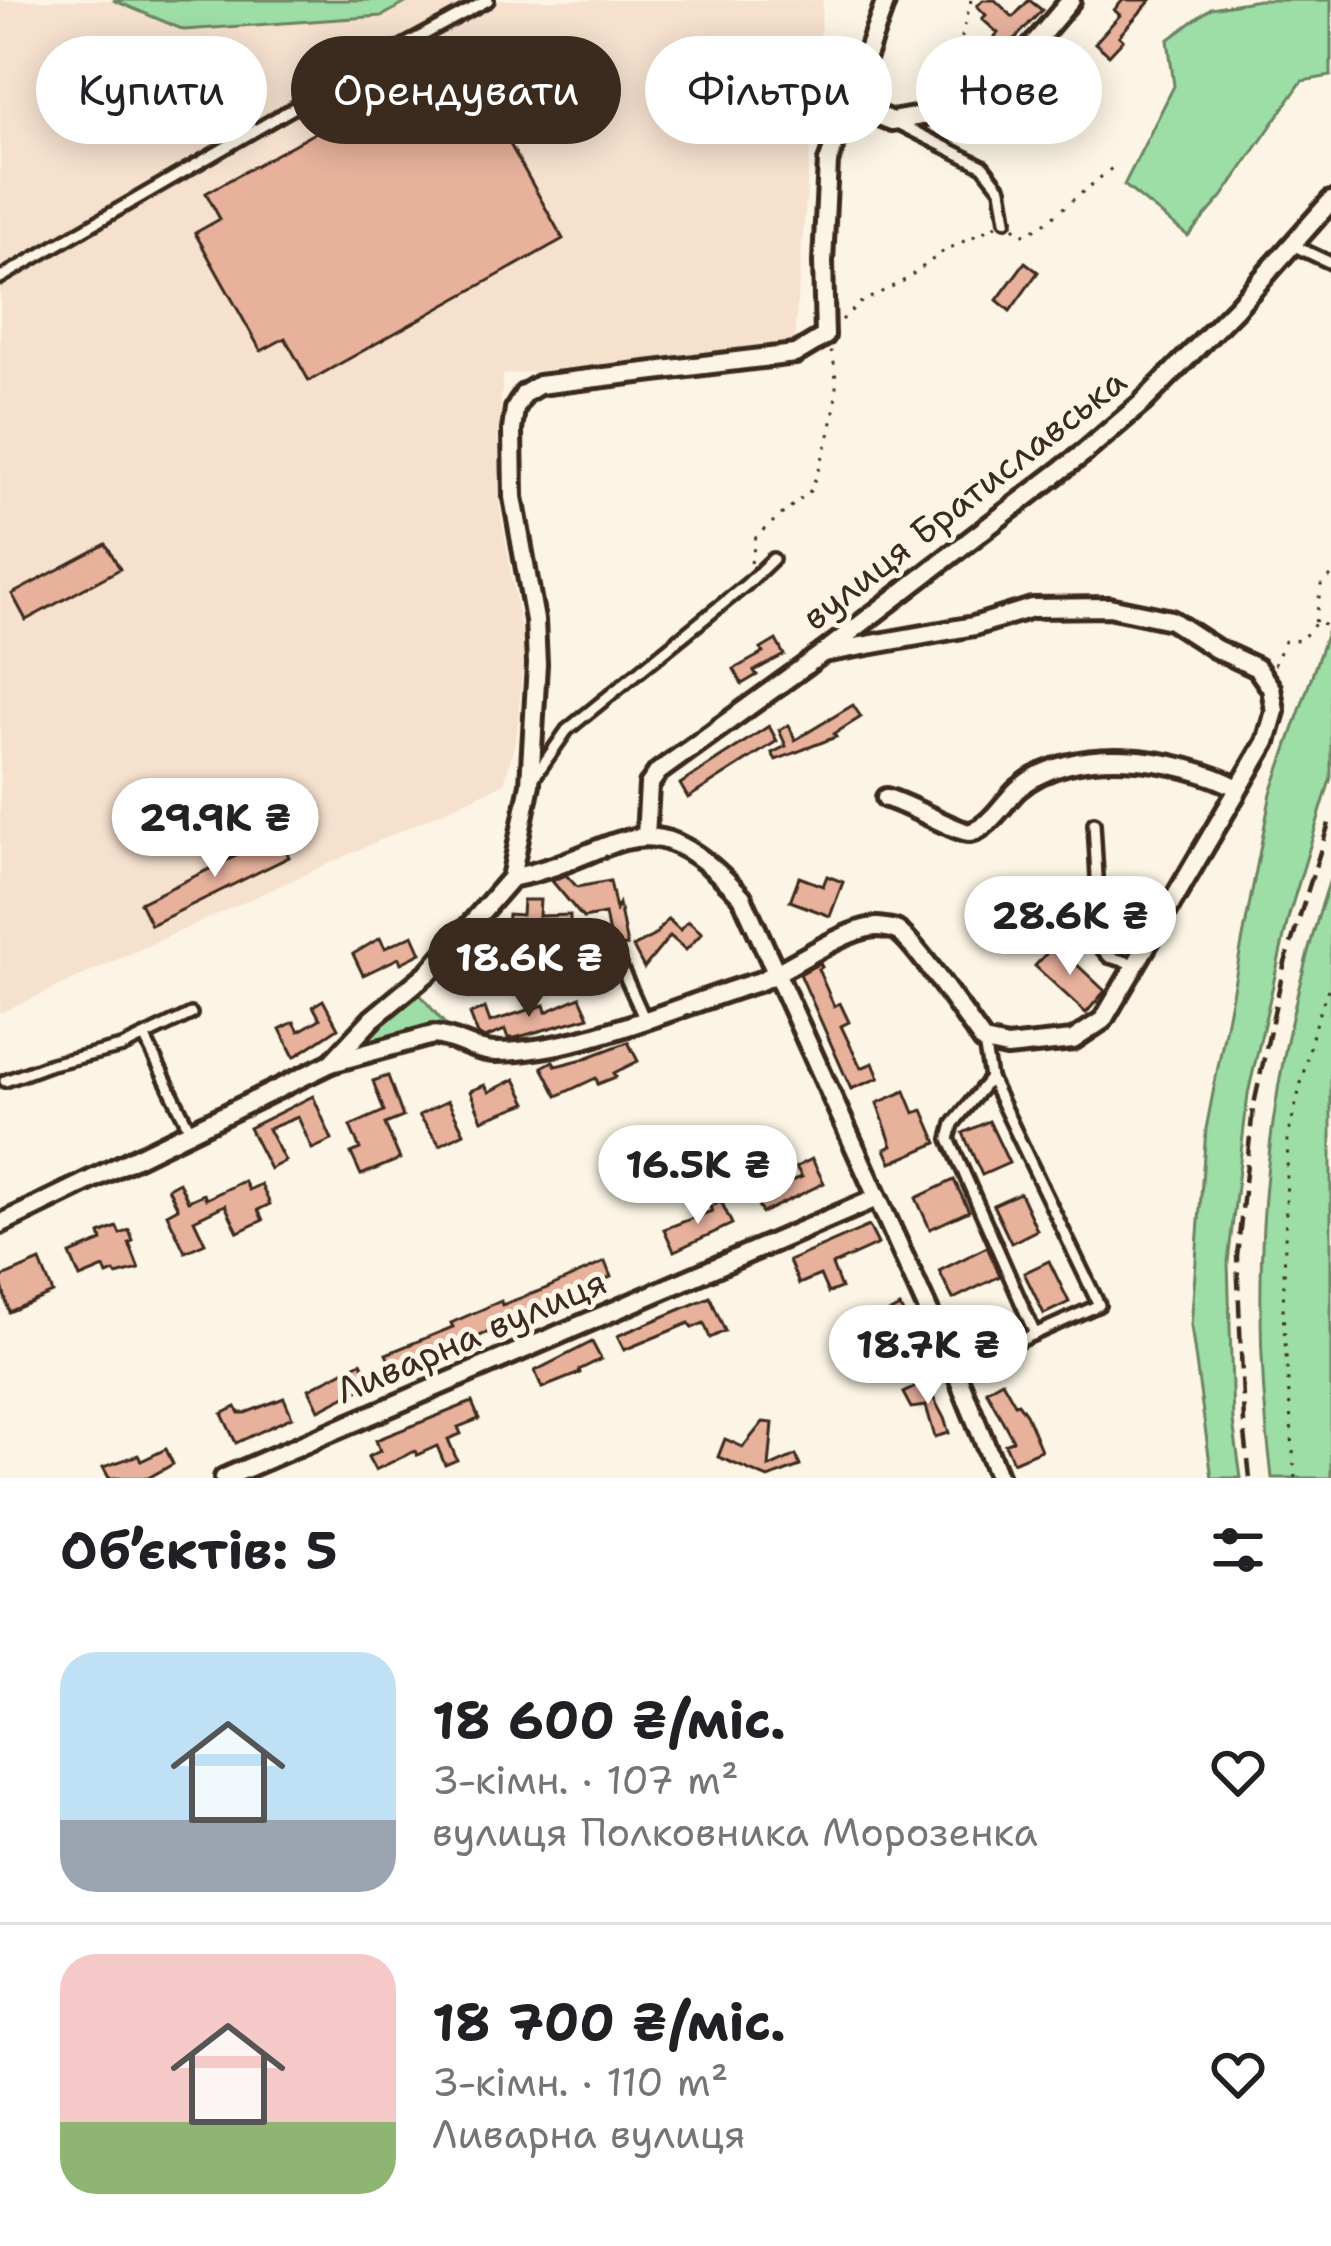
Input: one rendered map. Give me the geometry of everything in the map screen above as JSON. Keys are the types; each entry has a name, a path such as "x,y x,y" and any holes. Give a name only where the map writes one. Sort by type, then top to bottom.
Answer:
{"street":[{"path":"873,36 886,0"},
{"path":"1043,36 1071,0"},
{"path":"892,121 916,117"},
{"path":"331,1063 372,1019 430,971 511,878 530,784 537,664 535,620 513,497 515,409 524,394 539,385 795,354 825,336 828,161 834,144"},
{"name":"вулиця Братиславська","path":"646,836 652,778 1085,452 1142,403 1236,308 1331,201"},
{"path":"0,1224 331,1063 433,1035 488,1052 580,1039 778,974 790,962 874,926 895,929 984,1042 1007,1047 1073,1040 1103,1020 1265,742 1275,711 1271,688 1257,668 1171,620 1109,607 1032,608 974,626 823,652"},
{"path":"886,798 935,816 959,832 971,832 1020,787 1054,766 1096,758 1197,771 1238,788"},
{"path":"511,878 542,872 592,848 646,836 679,844 728,882 748,908 999,1478"},
{"name":"Ливарна вулиця","path":"224,1478 877,1198"}],"lane":[{"path":"0,278 366,65 488,0"},
{"path":"892,121 983,166 1001,189 1006,220"},
{"path":"1292,245 1331,263"},
{"path":"530,784 567,730 772,559"},
{"path":"1094,823 1101,948 1109,957 1136,964"},
{"path":"616,956 644,1018"},
{"path":"5,1081 146,1038 191,1014"},
{"path":"146,1038 191,1132"},
{"path":"955,1370 1099,1305 990,1078 984,1042"},
{"path":"990,1078 953,1124 949,1139 1035,1334"}],"path":[{"path":"962,36 971,0"},
{"path":"747,584 756,536 810,490 824,456 837,370 825,336 858,304 905,280 944,251 1006,220 1022,235 1041,226 1117,164"},
{"path":"1315,624 1321,585 1331,576"},
{"path":"1271,688 1273,668 1285,641 1301,640 1315,624 1331,625"},
{"path":"1294,1478 1282,1313 1288,1137 1316,1021 1331,981"}],"shaded area":[{"path":"0,0 113,0 185,30 382,16 411,0 823,0 820,36 645,36 645,144 811,144 794,342 503,375 500,508 524,647 517,734 504,784 0,1013"}],"green space":[{"path":"113,0 411,0 382,16 184,30"},
{"path":"1259,0 1331,0 1331,76 1302,81 1222,197 1188,236 1124,185 1174,86 1168,40 1211,8"},
{"path":"1331,621 1331,777 1289,915 1248,1094 1228,1262 1233,1421 1241,1478 1212,1478 1191,1326 1206,1129 1271,793"},
{"path":"1331,876 1331,1478 1272,1478 1261,1324 1267,1174 1290,1025"},
{"path":"417,991 449,1029 355,1053 349,1046"}],"building":[{"path":"983,0 995,0 1013,17 1029,0 1042,10 1018,36 995,36 998,33 982,19 986,15 977,6"},
{"path":"1123,0 1151,0 1109,55 1102,49 1101,36 1120,15 1114,10"},
{"path":"295,144 510,144 563,239 309,381 285,338 261,351 195,233 220,219 206,193"},
{"path":"1025,262 1038,272 1010,311 997,300"},
{"path":"106,544 120,569 26,620 12,594"},
{"path":"776,640 784,655 754,671 757,675 742,684 734,669"},
{"path":"853,705 861,717 836,737 776,760 772,753 786,746 779,730 789,725 795,740"},
{"path":"769,726 777,741 688,798 680,784"},
{"path":"279,835 289,857 151,925 140,903"},
{"path":"566,875 577,887 610,881 627,946 607,949 612,970 602,974 592,952 577,955 576,951 609,935 605,914 583,918 552,881"},
{"path":"827,876 843,882 830,916 790,901 799,877 823,886"},
{"path":"523,900 540,900 539,916 570,915 570,939 563,939 574,969 562,973 554,949 500,948 500,930 507,930 508,914 522,915"},
{"path":"668,919 680,930 688,921 702,933 686,950 670,936 644,968 633,947 655,935"},
{"path":"413,935 421,953 363,975 353,954 380,938 385,948"},
{"path":"1055,944 1105,991 1086,1013 1035,966"},
{"path":"820,963 818,969 834,1006 840,1003 849,1022 841,1026 861,1068 873,1063 879,1078 851,1089 800,974"},
{"path":"580,997 589,1017 515,1038 508,1038 505,1030 485,1038 478,1035 470,1014 485,1008 490,1022 544,1005 546,1012"},
{"path":"323,1000 338,1028 294,1057 280,1029 294,1022 299,1031 320,1019 313,1006"},
{"path":"628,1042 638,1061 614,1073 616,1077 598,1084 596,1078 557,1096 542,1067 553,1061 556,1066 583,1059"},
{"path":"388,1076 403,1117 385,1124 400,1159 361,1175 351,1153 360,1149 350,1126 384,1111 373,1081"},
{"path":"515,1079 527,1103 482,1120 470,1091 485,1085 489,1092"},
{"path":"905,1091 914,1113 923,1110 937,1143 891,1163 885,1149 892,1146 877,1103"},
{"path":"313,1096 332,1140 312,1149 298,1117 268,1129 285,1161 270,1169 249,1128"},
{"path":"448,1101 464,1133 440,1145 419,1115"},
{"path":"989,1121 1009,1163 982,1175 963,1133"},
{"path":"812,1159 824,1183 762,1213 753,1196 802,1177 796,1167"},
{"path":"954,1180 969,1211 930,1229 916,1198"},
{"path":"244,1181 249,1190 261,1184 270,1204 258,1210 263,1220 238,1232 225,1205 194,1220 205,1243 185,1252 167,1214 178,1208 168,1188 179,1182 188,1201 204,1194 206,1199"},
{"path":"1020,1193 1037,1230 1011,1243 993,1205"},
{"path":"721,1201 732,1224 674,1251 664,1229 712,1211 710,1207"},
{"path":"869,1226 878,1244 832,1265 841,1288 828,1293 820,1275 799,1284 789,1261"},
{"path":"117,1227 120,1234 129,1230 139,1269 107,1275 104,1268 80,1278 70,1254 102,1241 100,1234"},
{"path":"987,1247 1000,1276 953,1299 939,1271"},
{"path":"40,1261 53,1293 9,1312 0,1278"},
{"path":"1049,1261 1069,1302 1044,1314 1024,1273"},
{"path":"605,1262 611,1277 565,1298 567,1303 542,1314 540,1309 395,1374 386,1354 501,1301 502,1305"},
{"path":"710,1297 725,1331 710,1338 704,1323 692,1328 689,1323 624,1350 617,1336"},
{"path":"900,1307 906,1320 895,1326 916,1361 888,1374 870,1322"},
{"path":"592,1342 601,1359 542,1388 535,1371"},
{"path":"361,1362 371,1383 319,1410 309,1389"},
{"path":"1002,1381 1026,1414 1041,1450 1013,1462 1005,1444 1013,1440 986,1390"},
{"path":"925,1382 949,1433 935,1437 926,1406 911,1408 903,1393"},
{"path":"284,1398 292,1417 236,1443 222,1414 236,1407 245,1413"},
{"path":"472,1402 479,1419 458,1427 461,1434 448,1439 457,1460 445,1465 437,1446 375,1470 368,1457 380,1451 376,1440"},
{"path":"763,1422 773,1423 769,1467 796,1455 800,1466 768,1478 718,1457 725,1439 743,1447"},
{"path":"166,1449 173,1464 148,1478 109,1478 103,1467 138,1455 141,1461"}],"railway":[{"path":"1250,1478 1237,1256 1253,1109 1284,966 1331,817"}]}
